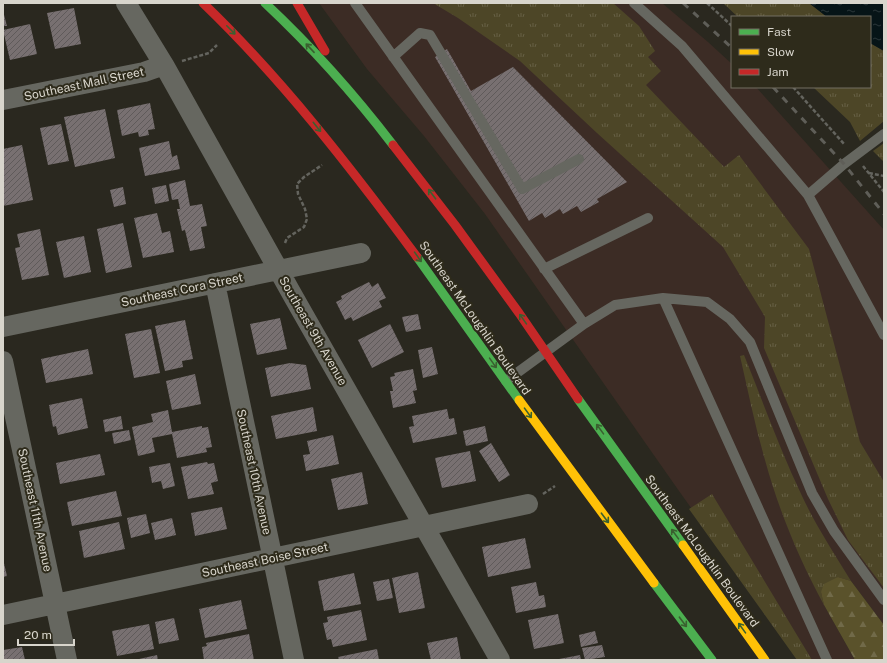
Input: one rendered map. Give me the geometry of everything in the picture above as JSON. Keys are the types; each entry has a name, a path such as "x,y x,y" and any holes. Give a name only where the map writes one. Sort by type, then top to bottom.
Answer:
{"highway":[{"name":"Southeast McLoughlin Boulevard","path":"203,3 232,31 282,84 339,154 410,247 572,474 712,660"},
{"name":"Southeast McLoughlin Boulevard","path":"265,3 297,33 346,87 385,134 455,225 765,660"},
{"path":"297,3 346,87"}],"street":[{"name":"Southeast 9th Avenue","path":"126,3 164,65 278,270 500,660"},
{"name":"Southeast Mall Street","path":"3,100 144,72 164,65"},
{"name":"Southeast Cora Street","path":"3,327 361,253"},
{"name":"Southeast 10th Avenue","path":"215,283 294,660"},
{"name":"Southeast 11th Avenue","path":"3,361 67,660"},
{"name":"Southeast Boise Street","path":"3,615 528,504"}],"lane":[{"path":"355,3 584,324"},
{"path":"634,3 682,46 808,195 884,335"},
{"path":"393,57 420,33 430,35 522,189 579,159"},
{"path":"808,195 884,134"},
{"path":"544,268 648,218"},
{"path":"506,381 584,324 615,305 662,298 707,302 730,319 750,342 812,493 834,531 884,600"},
{"path":"662,298 827,660"}],"path":[{"path":"707,3 731,25"},
{"path":"164,65 209,53 232,31"},
{"path":"794,88 822,118 884,192"},
{"path":"278,270 287,238 304,228 307,219 305,209 298,194 297,184 304,177 339,154"},
{"path":"868,173 884,176"},
{"path":"528,504 572,474"}],"shaded area":[{"path":"319,3 662,3 731,63 731,88 757,88 884,230 884,625 851,581 824,605 855,660 800,660 679,491 485,214 424,136 367,69"}],"green space":[{"path":"433,3 613,3 639,26 655,51 648,57 661,71 646,85 724,167 739,155 809,249 860,442 884,482 884,588 848,540 828,499 764,348 765,317 723,247 520,61 458,18"},
{"path":"723,3 809,3 826,16 737,16"},
{"path":"871,44 884,51 884,121 860,141 850,122 814,88 871,88"},
{"path":"884,143 884,162 873,151"},
{"path":"744,355 779,444 807,507 851,581 838,577 821,592 824,605 790,534 777,498 758,434 740,356"},
{"path":"712,494 812,660 797,660 689,509"},
{"path":"838,577 851,581 884,625 884,660 855,660 824,605 821,592 824,584"}],"water":[{"path":"809,3 884,3 884,51 871,44 871,16 826,16"}],"building":[{"path":"74,8 81,44 55,49 47,13"},
{"path":"3,11 7,26 3,26"},
{"path":"30,24 37,54 10,60 3,30"},
{"path":"447,49 471,91 513,67 627,182 597,199 599,202 581,212 577,206 563,214 560,209 545,218 542,213 529,221 435,57"},
{"path":"150,103 155,129 148,130 149,135 139,137 138,132 122,136 117,110"},
{"path":"105,109 115,158 75,167 64,117"},
{"path":"61,124 69,161 48,165 40,128"},
{"path":"169,141 172,157 177,155 180,169 145,176 139,148"},
{"path":"22,145 33,200 3,206 3,149"},
{"path":"185,180 190,206 202,204 207,226 201,227 205,248 190,251 185,230 182,231 177,209 180,209 178,199 172,200 169,184"},
{"path":"166,185 169,201 155,204 152,188"},
{"path":"123,187 126,204 114,207 110,190"},
{"path":"157,213 162,233 170,231 174,252 143,258 134,218"},
{"path":"123,223 132,267 106,273 97,229"},
{"path":"40,229 49,275 22,280 15,248 20,247 17,234"},
{"path":"84,236 91,272 64,278 56,242"},
{"path":"369,282 372,287 378,283 386,298 379,301 382,307 353,321 351,317 345,320 336,302 342,299 341,296"},
{"path":"418,314 421,329 406,332 402,317"},
{"path":"280,318 287,349 257,355 250,324"},
{"path":"185,320 193,359 182,361 183,367 165,371 155,326"},
{"path":"390,324 404,352 372,368 358,340"},
{"path":"151,329 160,373 134,378 125,334"},
{"path":"432,347 438,374 423,378 418,350"},
{"path":"88,349 93,374 46,383 41,359"},
{"path":"290,363 306,365 311,389 271,397 265,368"},
{"path":"413,369 417,390 413,391 416,403 393,408 390,391 393,391 390,377 395,376 394,373"},
{"path":"195,374 201,404 172,410 166,381"},
{"path":"82,398 88,428 58,435 56,426 53,427 49,405"},
{"path":"313,407 317,431 276,439 271,416"},
{"path":"447,409 449,419 454,418 457,434 413,443 409,427 414,426 412,416"},
{"path":"168,410 172,432 202,426 202,428 208,427 212,447 206,448 207,452 177,458 172,434 152,438 155,452 138,456 132,427 153,422 151,414"},
{"path":"121,416 123,429 105,432 103,420"},
{"path":"485,426 488,441 466,446 463,431"},
{"path":"129,430 131,440 114,444 112,433"},
{"path":"333,435 339,464 306,471 303,455 310,454 307,441"},
{"path":"491,443 510,475 499,482 479,451"},
{"path":"470,451 476,481 442,488 435,458"},
{"path":"100,454 105,475 60,484 56,463"},
{"path":"207,462 208,464 214,463 218,481 211,483 214,494 188,499 181,467"},
{"path":"170,463 175,486 163,489 161,481 152,483 149,467"},
{"path":"362,472 368,504 338,510 331,479"},
{"path":"116,491 122,516 72,526 67,502"},
{"path":"222,507 227,529 195,536 191,513"},
{"path":"146,514 150,533 131,538 127,518"},
{"path":"172,518 176,535 155,540 151,523"},
{"path":"119,522 125,549 84,558 79,531"},
{"path":"525,538 531,568 488,577 482,547"},
{"path":"3,559 7,576 3,577"},
{"path":"418,572 425,608 399,613 392,578"},
{"path":"354,573 361,604 324,611 318,581"},
{"path":"389,579 393,598 377,601 373,582"},
{"path":"536,582 539,596 544,595 546,607 516,613 511,587"},
{"path":"241,600 247,629 205,638 199,609"},
{"path":"361,610 367,640 333,647 331,639 327,640 323,623 328,622 327,617"},
{"path":"558,614 564,643 534,649 528,620"},
{"path":"174,618 179,640 159,644 155,622"},
{"path":"149,624 154,649 117,656 112,631"},
{"path":"595,631 598,643 581,647 579,635"},
{"path":"249,634 254,660 204,660 202,647 207,646 206,643"},
{"path":"457,637 461,660 431,660 427,643"},
{"path":"602,645 605,657 585,660 582,648"},
{"path":"22,647 25,660 3,660 3,650"},
{"path":"377,649 379,660 339,660 338,657"},
{"path":"157,655 158,660 139,660 139,659"},
{"path":"580,655 581,660 559,660 559,659"}],"railway":[{"path":"683,3 731,47"},
{"path":"774,88 844,164 884,214"}],"traffic: fast":[{"path":"265,3 332,71 393,145"},
{"path":"417,257 519,400"},
{"path":"578,399 683,545"},
{"path":"654,583 712,660"}],"traffic: slow":[{"path":"519,400 654,583"},
{"path":"683,545 765,660"}],"traffic: jam":[{"path":"203,3 261,63 315,126 417,257"},
{"path":"297,3 325,51"},
{"path":"393,145 455,225 519,313 578,399"}]}
